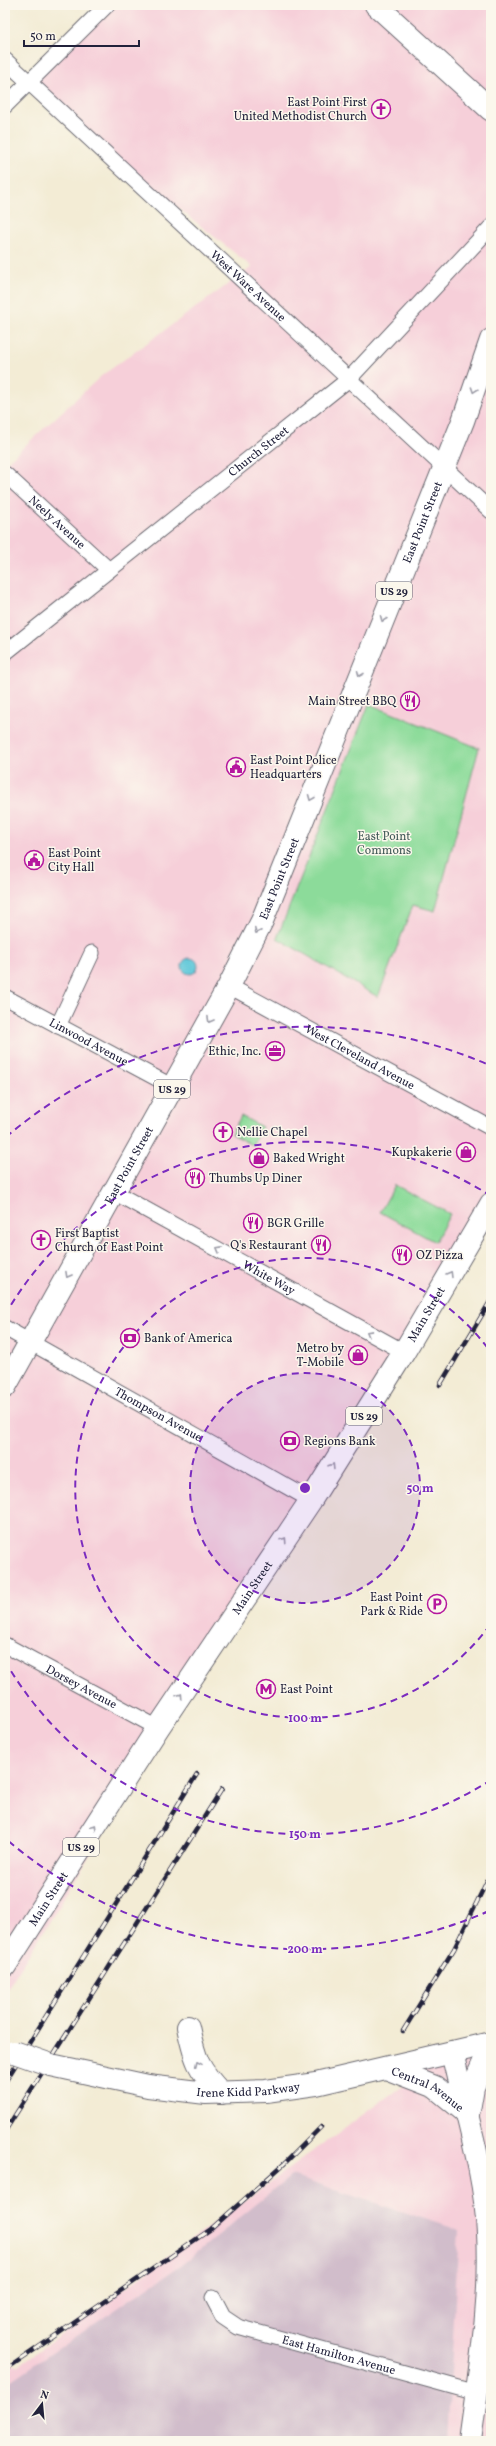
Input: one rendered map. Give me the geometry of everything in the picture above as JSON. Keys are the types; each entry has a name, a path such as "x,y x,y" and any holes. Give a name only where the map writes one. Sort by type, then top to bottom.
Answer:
{"main road":[{"path":"376,5 491,110"},
{"name":"East Point Street","path":"5,1387 229,986 262,921 443,467 463,421 491,340"},
{"name":"Main Street","path":"5,1966 158,1728 311,1500 404,1352 491,1204"},
{"path":"188,2027 194,2056 202,2073 220,2093"},
{"name":"Irene Kidd Parkway","path":"10,2050 52,2065 148,2086 220,2093 266,2091 316,2084 491,2044"},
{"name":"Central Avenue","path":"468,2114 473,2087 491,2044"},
{"name":"Central Avenue","path":"452,2052 468,2114 484,2196 488,2233 488,2284 477,2393 470,2441"},
{"name":"Central Avenue","path":"386,2068 435,2087 468,2114"}],"street":[{"path":"5,106 107,5"},
{"name":"West Ware Avenue","path":"5,60 491,511"},
{"name":"Church Street","path":"5,652 349,379 491,228"},
{"name":"Neely Avenue","path":"5,474 109,570"},
{"path":"58,1026 92,953"},
{"name":"West Cleveland Avenue","path":"229,986 491,1128"},
{"name":"Linwood Avenue","path":"5,997 173,1087"},
{"name":"White Way","path":"114,1192 404,1352"},
{"name":"Thompson Avenue","path":"5,1328 311,1500"},
{"name":"Dorsey Avenue","path":"5,1645 158,1728"},
{"name":"East Hamilton Avenue","path":"213,2298 223,2317 238,2327 477,2393"}],"shaded area":[{"path":"113,5 491,5 491,1204 345,1432 48,1924 5,1992 5,464 100,377 252,267 26,86"},
{"path":"491,2038 491,2441 5,2441 5,2362 18,2366 453,2049"},
{"path":"291,2176 459,2230 447,2441 5,2441 5,2385 184,2263"}],"green space":[{"name":"East Point Commons","path":"369,704 479,748 435,911 413,905 378,997 277,938"},
{"path":"241,1116 262,1127 252,1145 231,1134"},
{"path":"395,1185 450,1214 435,1242 380,1212"}],"water":[{"path":"187,958 193,958 198,963 196,972 193,974 187,974 182,969 182,963"}],"railway":[{"path":"440,1385 491,1300"},
{"path":"5,2082 197,1774"},
{"path":"5,2131 222,1789"},
{"path":"403,2031 454,1949 491,1873"},
{"path":"5,2370 211,2229 285,2163 321,2127"}],"place":[{"name":"East Point First United Methodist Church","path":"381,109"},
{"name":"Main Street BBQ","path":"410,701"},
{"name":"East Point Police Headquarters","path":"236,767"},
{"name":"East Point City Hall","path":"34,860"},
{"name":"Ethic, Inc.","path":"275,1051"},
{"name":"Nellie Chapel","path":"223,1132"},
{"name":"Kupkakerie","path":"466,1152"},
{"name":"Baked Wright","path":"259,1158"},
{"name":"Thumbs Up Diner","path":"195,1178"},
{"name":"BGR Grille","path":"253,1223"},
{"name":"First Baptist Church of East Point","path":"41,1240"},
{"name":"Q's Restaurant","path":"321,1245"},
{"name":"OZ Pizza","path":"402,1255"},
{"name":"Bank of America","path":"130,1338"},
{"name":"Metro by T-Mobile","path":"358,1355"},
{"name":"Regions Bank","path":"290,1441"},
{"name":"East Point Park & Ride","path":"437,1604"},
{"name":"East Point","path":"266,1689"}]}
